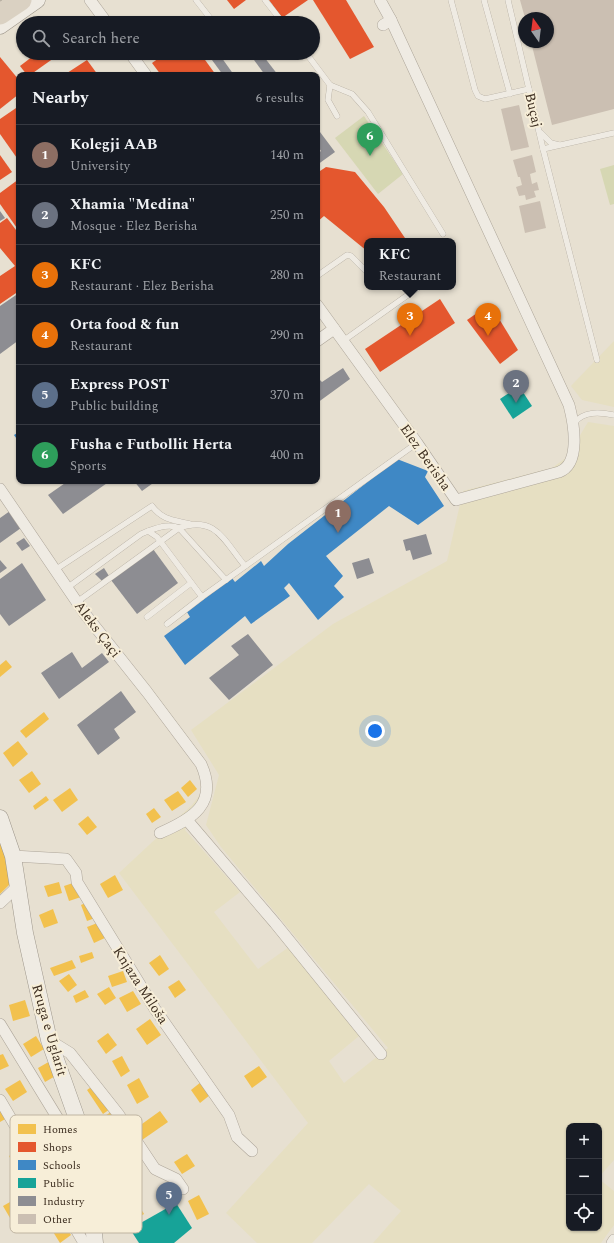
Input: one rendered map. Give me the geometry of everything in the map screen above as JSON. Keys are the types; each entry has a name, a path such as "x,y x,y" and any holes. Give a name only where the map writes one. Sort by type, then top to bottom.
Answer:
{"highway":[{"path":"0,14 21,0"}],"street":[{"path":"0,26 36,0"},
{"path":"90,0 102,16"},
{"path":"380,0 387,22 559,381 569,405 574,423"},
{"path":"135,60 144,72"},
{"name":"Elez Berisha","path":"320,309 417,442 456,500 566,470 573,456 574,423"},
{"path":"320,339 334,329"},
{"name":"Aleks Çaçi","path":"0,489 4,504 201,764 207,778 206,791 198,811 187,820"},
{"name":"Rruga e Uglarit","path":"0,818 13,856 25,933 49,1040 76,1115"},
{"path":"160,833 187,820 275,922 381,1054"},
{"name":"Knjaza Miloša","path":"13,856 66,859 76,873 77,882 155,1009 229,1115 237,1137 252,1151"},
{"path":"0,903 18,886"},
{"path":"0,1024 56,1115"},
{"path":"49,1040 70,1053 119,1115"},
{"path":"0,1100 10,1117"},
{"path":"142,1150 155,1169 176,1179 183,1189"},
{"path":"78,1233 84,1243"},
{"name":"Rruga e Uglarit","path":"94,1233 95,1243"}],"lane":[{"path":"196,0 209,16"},
{"path":"265,0 278,16"},
{"path":"451,0 475,90 478,96 485,99 529,89"},
{"path":"484,0 510,94"},
{"name":"Buçaj","path":"508,0 543,150 597,360"},
{"path":"311,60 330,85 352,94 368,112 442,234"},
{"path":"330,85 328,100 337,116"},
{"path":"538,127 542,135 551,143 562,145"},
{"path":"543,150 614,132"},
{"path":"320,274 347,255 351,256 364,269"},
{"path":"343,341 415,290"},
{"path":"574,423 581,416 590,413 614,415"},
{"path":"167,624 202,597 417,442"},
{"path":"55,570 152,506 158,514 165,518 190,524 202,524 213,527 245,566"},
{"path":"77,602 178,528 190,524"},
{"path":"67,588 141,534 166,526 175,526 178,528 226,580"},
{"path":"148,531 157,537 159,542 202,597"},
{"path":"148,617 191,583"}],"shaded area":[{"path":"614,341 614,407 582,400 571,386"},
{"path":"588,422 614,426 614,1160 602,1174 602,1123 566,1123 566,1231 602,1231 602,1181 614,1191 614,1225 601,1243 373,1243 401,1211 369,1184 312,1243 257,1243 226,1213 308,1123 119,873 192,805 205,788 185,830 240,892 214,912 258,969 289,947 359,1036 329,1061 344,1083 388,1048 221,847 206,825 219,775 191,730 333,624 447,561 463,491 552,468 567,457"}],"green space":[{"path":"364,116 403,174 378,194 335,138"},
{"path":"614,165 614,204 610,205 600,169"}],"building: Homes":[{"path":"6,660 12,667 0,677 0,665"},
{"path":"44,712 49,719 26,738 20,731"},
{"path":"18,741 28,754 13,767 3,753"},
{"path":"32,771 41,784 29,793 19,780"},
{"path":"190,780 197,789 188,797 181,788"},
{"path":"70,788 78,800 62,812 53,800"},
{"path":"178,791 186,802 172,811 164,800"},
{"path":"46,796 49,800 35,810 33,806"},
{"path":"154,808 161,817 152,823 146,814"},
{"path":"88,816 97,827 87,835 78,824"},
{"path":"0,840 14,880 0,894"},
{"path":"115,875 123,890 108,898 100,884"},
{"path":"59,882 62,893 48,897 44,886"},
{"path":"76,882 81,897 69,901 64,886"},
{"path":"88,902 95,918 87,921 81,905"},
{"path":"53,909 58,923 44,928 39,915"},
{"path":"100,922 107,937 94,943 87,927"},
{"path":"92,952 94,958 81,963 79,956"},
{"path":"160,955 169,969 159,976 149,963"},
{"path":"72,960 76,968 54,976 50,968"},
{"path":"123,971 127,982 112,987 108,976"},
{"path":"69,974 77,985 68,992 59,981"},
{"path":"179,980 186,990 175,998 168,987"},
{"path":"109,987 116,998 105,1005 97,994"},
{"path":"85,990 89,997 76,1003 73,996"},
{"path":"133,991 141,1004 127,1012 119,998"},
{"path":"25,1000 30,1016 13,1021 9,1005"},
{"path":"150,1019 161,1035 147,1045 136,1029"},
{"path":"108,1033 117,1045 106,1054 97,1041"},
{"path":"36,1036 44,1049 31,1057 23,1044"},
{"path":"3,1054 9,1066 0,1070 0,1055"},
{"path":"122,1056 130,1071 121,1077 112,1061"},
{"path":"52,1060 59,1074 45,1082 38,1068"},
{"path":"259,1066 267,1077 252,1088 244,1076"},
{"path":"139,1078 149,1097 137,1104 127,1085"},
{"path":"20,1080 27,1092 13,1101 5,1089"},
{"path":"201,1082 210,1095 200,1103 191,1090"},
{"path":"94,1085 110,1109 103,1114 87,1090"},
{"path":"0,1107 7,1118 0,1122"},
{"path":"160,1111 168,1122 142,1140 142,1124"},
{"path":"111,1112 113,1115 106,1115"},
{"path":"187,1154 195,1166 182,1174 174,1162"},
{"path":"199,1195 209,1214 197,1220 188,1201"},
{"path":"10,1202 10,1218 3,1206"},
{"path":"54,1233 70,1233 71,1235 60,1243"}],"building: Shops":[{"path":"227,0 246,0 234,9"},
{"path":"269,0 308,0 285,16 281,16"},
{"path":"313,0 346,0 374,47 350,59"},
{"path":"0,57 16,76 16,96 0,109"},
{"path":"28,60 51,60 34,72 25,72 20,66"},
{"path":"87,60 96,72 69,72"},
{"path":"156,60 205,60 214,72 159,72 152,63"},
{"path":"16,108 16,157 0,134 0,119"},
{"path":"0,155 12,172 0,180"},
{"path":"326,167 355,172 384,207 405,238 364,238 364,249 324,216 320,219 320,171"},
{"path":"16,181 16,227 0,204 0,193"},
{"path":"7,218 16,230 16,293 0,304 0,276 15,266 0,248 0,223"},
{"path":"440,299 455,323 380,372 365,349"},
{"path":"490,304 518,350 500,364 467,320"}],"building: Schools":[{"path":"397,459 428,471 425,477 444,506 418,525 389,506 326,556 343,576 334,586 344,597 318,620 289,583 284,588 290,596 251,624 245,616 185,665 164,636 190,617 187,612 232,578 235,582 261,561 264,566 288,544"}],"building: Public":[{"path":"519,386 532,406 513,419 500,399"},
{"path":"176,1203 192,1228 174,1243 139,1243 133,1233 142,1233 142,1222"}],"building: Industry":[{"path":"212,60 223,60 232,72 221,72"},
{"path":"254,60 266,60 276,72 263,72"},
{"path":"320,132 335,152 320,163"},
{"path":"0,211 5,218 0,221"},
{"path":"16,295 16,342 0,354 0,306"},
{"path":"343,368 350,379 320,401 320,380 322,382"},
{"path":"64,484 106,484 63,514 48,495"},
{"path":"136,484 152,484 142,491"},
{"path":"10,511 21,528 0,543 0,518"},
{"path":"426,534 432,554 413,560 410,550 406,551 403,540"},
{"path":"24,538 30,546 22,551 16,543"},
{"path":"153,549 178,583 137,614 111,580"},
{"path":"369,558 374,573 357,579 352,563"},
{"path":"0,560 7,568 0,573"},
{"path":"22,563 46,600 9,626 0,614 0,579"},
{"path":"104,568 109,576 102,581 95,574"},
{"path":"248,634 273,665 229,700 209,678 239,655 231,646"},
{"path":"72,652 82,668 102,653 109,662 59,699 41,673"},
{"path":"121,691 136,712 114,729 120,738 98,755 77,725"}],"building: Other":[{"path":"520,0 614,0 614,109 552,125 533,48 554,48 554,12 523,12"},
{"path":"519,105 529,147 511,151 501,109"},
{"path":"532,155 536,172 530,174 532,184 537,182 539,190 534,191 536,197 526,200 525,195 519,196 516,187 522,185 513,160"},
{"path":"540,201 546,228 525,233 519,206"}],"place":[{"name":"Fusha e Futbollit Herta","path":"370,156"},
{"name":"KFC","path":"410,336"},
{"name":"Orta food & fun","path":"488,336"},
{"name":"Xhamia \"Medina\"","path":"516,403"},
{"name":"Kolegji AAB","path":"338,533"},
{"name":"Express POST","path":"169,1215"}]}
